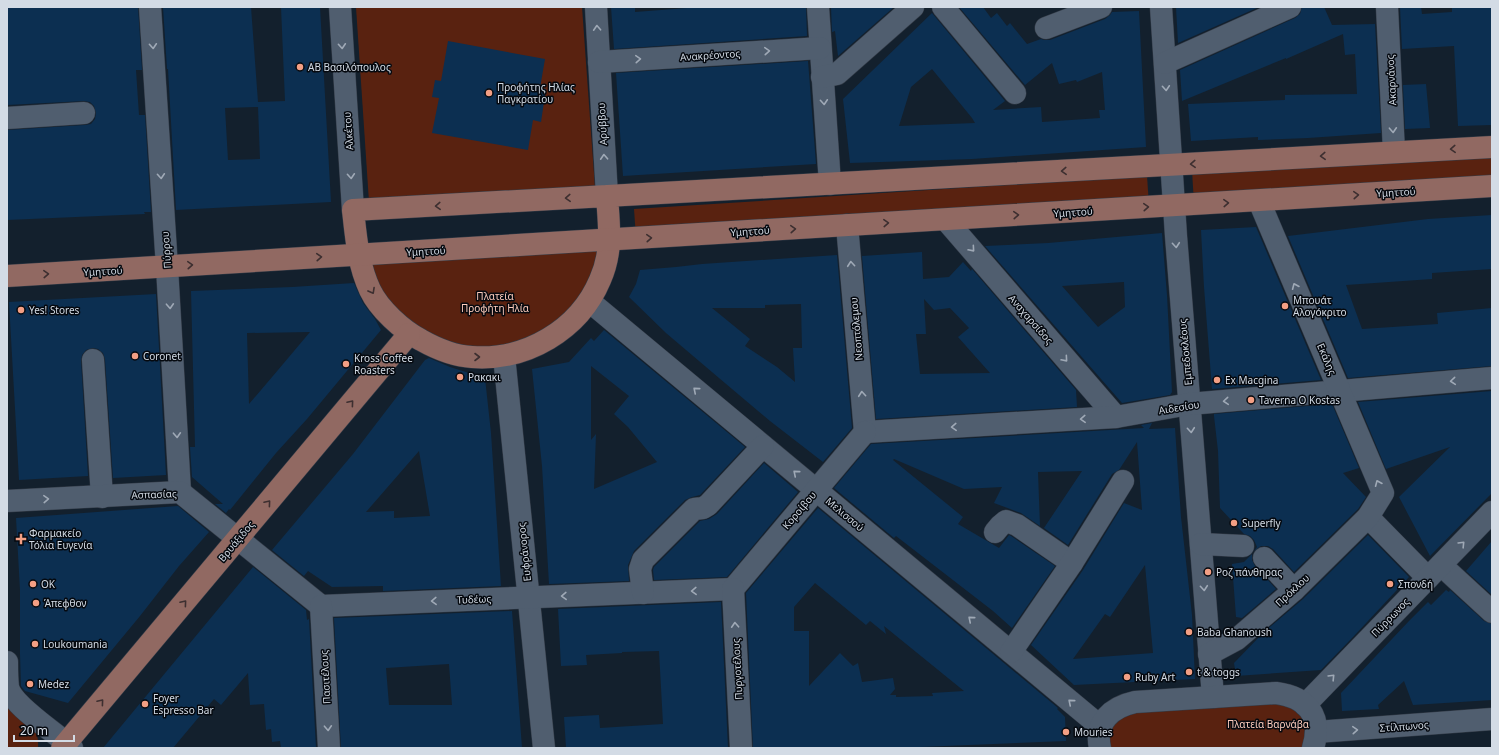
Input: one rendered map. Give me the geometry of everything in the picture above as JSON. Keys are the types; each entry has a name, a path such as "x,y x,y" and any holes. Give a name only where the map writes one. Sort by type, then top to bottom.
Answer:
{"main road":[{"path":"353,210 1492,147"},
{"name":"Υμηττού","path":"7,276 1492,186"},
{"name":"Αρύββου","path":"607,196 610,240"},
{"name":"Αλκέτου","path":"353,210 358,255"},
{"path":"358,255 370,290 388,316 409,334 441,350 472,357 504,356 535,347 564,329 581,313 600,281 605,268 610,240"},
{"name":"Βρυάξιδος","path":"67,746 409,334"}],"street":[{"name":"Πύρρου","path":"150,7 180,492"},
{"name":"Αλκέτου","path":"340,7 353,210"},
{"name":"Αρύββου","path":"596,7 607,196"},
{"path":"818,7 830,184"},
{"path":"822,76 837,74 913,7"},
{"path":"943,7 1015,93"},
{"path":"1046,28 1101,7"},
{"name":"Εμπεδοκλέους","path":"1161,7 1173,206 1213,697"},
{"path":"1165,63 1290,7"},
{"name":"Ακαρνάνος","path":"1387,7 1394,152"},
{"name":"Ανακρέοντος","path":"599,62 820,48"},
{"path":"7,118 84,114"},
{"name":"Εκάλης","path":"1259,201 1383,493 1368,517"},
{"name":"Αναχαρσίδος","path":"946,220 1116,418"},
{"name":"Νεοπτόλεμου","path":"847,225 865,432"},
{"name":"Μελισσού","path":"589,301 1011,652 1100,738"},
{"name":"Ευφράνορος","path":"504,356 544,748"},
{"path":"93,360 102,496"},
{"name":"Αιδεσίου","path":"865,432 1116,418 1189,404 1492,378"},
{"name":"Κοροίβου","path":"733,589 865,432"},
{"path":"643,593 640,569 642,552 689,504 703,508 708,505 763,446"},
{"path":"1011,652 1072,563 1123,481"},
{"name":"Ασπασίας","path":"7,501 180,492 238,539"},
{"name":"Πύρρωνος","path":"1305,705 1492,512"},
{"path":"1368,517 1434,572 1492,612"},
{"name":"Πρόκλου","path":"1209,654 1237,639 1294,590 1368,517"},
{"path":"995,532 1006,521 1017,525 1072,563"},
{"path":"238,539 321,606"},
{"path":"1200,544 1243,546"},
{"path":"1264,558 1294,590"},
{"name":"Τυδέως","path":"321,606 733,589"},
{"name":"Πυργοτέλους","path":"733,589 741,748"},
{"name":"Πασιτέλους","path":"321,606 329,748"},
{"path":"7,662 8,687 12,697 67,746"},
{"path":"1100,738 1104,720 1112,710 1123,704 1276,693 1289,695 1301,701 1310,711 1316,723 1315,740"},
{"name":"Στίλπωνος","path":"1315,740 1492,719"}],"green space":[{"path":"356,7 582,7 595,188 369,202"},
{"path":"1492,151 1492,184 1194,204 1192,170"},
{"path":"1147,176 1149,205 636,238 634,209"},
{"name":"Πλατεία Προφήτη Ηλία","path":"610,240 589,301 504,356 409,334 358,255"},
{"name":"Πλατεία Βαρνάβα","path":"1286,701 1307,720 1304,748 1109,748 1111,724 1126,711"},
{"path":"7,702 29,722 36,734 38,748 7,748"}],"building":[{"path":"7,7 138,7 142,70 136,70 139,115 145,115 151,212 144,212 145,214 7,220 7,130 91,124 95,119 96,113 94,106 90,102 84,101 7,105"},
{"path":"163,7 251,7 258,102 285,101 281,7 320,7 331,202 176,210","holes":["258,107 260,159 228,160 225,108"]},
{"path":"611,7 635,7 635,12 700,7 806,7 807,36 614,49"},
{"path":"831,7 894,7 838,56 835,31 832,32"},
{"path":"959,7 983,7 991,18 997,13 1007,26 1010,23 1027,44 1041,39 1050,40 1105,19 1112,12 1139,11 1146,147 972,159 850,163 843,99 932,13 1005,101 993,110 1041,107 1042,122 1100,118 1099,110 1105,110 1102,72 1077,82 1076,80 1059,84 1052,63 1025,85","holes":["932,69 975,123 899,126 911,87"]},
{"path":"1176,7 1259,7 1178,43"},
{"path":"1302,7 1324,7 1332,25 1375,24 1381,133 1308,138 1258,140 1258,137 1191,141 1188,104 1285,100 1285,95 1357,94 1355,54 1345,55 1343,34 1182,101 1180,70 1295,18 1300,14"},
{"path":"1400,7 1421,7 1422,14 1452,12 1452,7 1492,7 1492,125 1458,126 1454,46 1402,49"},
{"name":"Προφήτης Ηλίας Παγκρατίου","path":"448,41 545,59 540,88 546,89 541,122 533,120 528,150 432,133 439,98 432,97 435,80 441,81"},
{"path":"808,61 816,164 623,176 616,73"},
{"path":"1426,84 1430,128 1405,129 1403,85"},
{"path":"1492,215 1492,269 1432,273 1432,279 1346,285 1362,329 1438,324 1437,313 1492,308 1492,366 1348,378 1288,236 1428,219"},
{"path":"1256,227 1321,380 1212,389 1201,230"},
{"path":"1162,233 1172,392 1170,395 1122,403 985,246 1048,243","holes":["1124,282 1125,307 1098,327 1062,286"]},
{"path":"922,252 923,279 949,277 963,262 971,271 972,269 1076,390 1077,407 876,419 862,256","holes":["924,299 934,310 950,308 969,328 958,337 990,373 920,374 916,334 926,334"]},
{"path":"837,255 852,428 823,462 770,421 666,333 629,297 636,284 640,270 702,264","holes":["801,304 802,348 793,348 795,382 777,367 745,346 750,339 712,308 765,308 765,305"]},
{"path":"354,283 363,303 381,330 226,513 215,504 223,504 192,477 190,447 195,447 191,291","holes":["310,332 249,404 247,333"]},
{"path":"156,294 166,475 113,478 105,359 103,353 98,349 93,348 86,350 82,355 81,361 88,476 19,480 9,302"},
{"path":"604,330 745,447 700,495 685,500 634,551 628,565 629,581 549,584 542,466 532,369 569,362 591,338 594,341","holes":["591,366 629,396 614,414 628,427 657,462 594,489 596,434 591,440"]},
{"path":"429,358 450,367 485,378 491,433 501,586 383,591 383,586 332,587 308,571 304,576 272,550 353,454 425,360","holes":["419,451 430,516 394,518 394,511 366,512"]},
{"path":"1492,391 1492,493 1430,556 1399,497 1450,447 1386,469 1358,402"},
{"path":"1332,404 1359,468 1343,473 1366,497 1358,509 1294,572 1273,549 1268,546 1261,546 1254,551 1257,547 1254,540 1250,536 1244,534 1220,508 1218,451 1214,414"},
{"path":"1152,423 1149,429 1175,428 1181,517 1192,615 1195,679 1074,685 1031,645 1083,570 1124,503 1142,510 1137,442 1119,470 1112,474 1068,545 1044,528 1082,471 1038,472 1040,526 1021,513 994,503 1002,487 964,489 894,459 893,460 963,517 958,524 999,548 1009,535 1055,566 1012,628 993,611 896,536 894,538 834,488 871,444 1144,428 1141,425","holes":["1145,565 1153,653 1073,659 1105,614 1110,617"]},
{"path":"764,463 798,492 727,577 654,580 654,567 700,521 709,519 717,514"},
{"path":"178,506 209,532 179,566 140,616 68,703 25,691 21,686 20,590 16,518"},
{"path":"818,508 1058,708 1057,709 1065,717 1066,741 896,748 753,748 746,593","holes":["815,583 866,625 870,621 886,634 884,626 964,691 932,693 933,696 896,697 896,695 890,695 895,689 893,678 862,682 858,663 853,666 840,653 809,686 809,631 794,631 794,607"]},
{"path":"1368,535 1409,577 1353,637 1321,670 1236,676 1234,663 1264,632 1303,599"},
{"path":"1492,541 1492,595 1466,571"},
{"path":"1252,554 1252,560 1255,566 1276,589 1242,618 1236,617 1232,564 1244,562"},
{"path":"253,567 306,610 307,620 309,619 316,748 281,748 280,741 272,742 271,729 266,730 264,704 250,705 248,673 221,705 214,699 173,748 103,748"},
{"path":"1446,590 1449,592 1450,590 1484,621 1492,624 1492,700 1413,705 1404,681 1378,705 1379,709 1342,711 1341,693 1428,602 1431,605"},
{"path":"721,602 728,748 566,748 564,717 599,715 600,728 663,724 659,651 586,655 587,665 561,666 558,609"},
{"path":"512,611 522,748 341,748 334,618","holes":["449,664 452,705 389,705 386,668"]}],"place":[{"name":"ΑΒ Βασιλόπουλος","path":"300,67"},
{"name":"Προφήτης Ηλίας Παγκρατίου","path":"489,93"},
{"name":"Μπουάτ Αλογόκριτο","path":"1285,306"},
{"name":"Yes! Stores","path":"21,310"},
{"name":"Coronet","path":"135,356"},
{"name":"Kross Coffee Roasters","path":"346,364"},
{"name":"Ρακακι","path":"460,377"},
{"name":"Ex Macgina","path":"1217,380"},
{"name":"Taverna O Kostas","path":"1251,400"},
{"name":"Superfly","path":"1234,523"},
{"name":"Φαρμακείο Τόλια Ευγενία","path":"21,539"},
{"name":"Ροζ πάνθηρας","path":"1208,572"},
{"name":"OK","path":"33,584"},
{"name":"Σπονδή","path":"1390,584"},
{"name":"Άπεφθον","path":"36,603"},
{"name":"Baba Ghanoush","path":"1189,632"},
{"name":"Loukoumania","path":"35,644"},
{"name":"t & toggs","path":"1189,672"},
{"name":"Ruby Art","path":"1127,677"},
{"name":"Medez","path":"30,684"},
{"name":"Foyer Espresso Bar","path":"145,704"},
{"name":"Mouries","path":"1066,732"}]}
